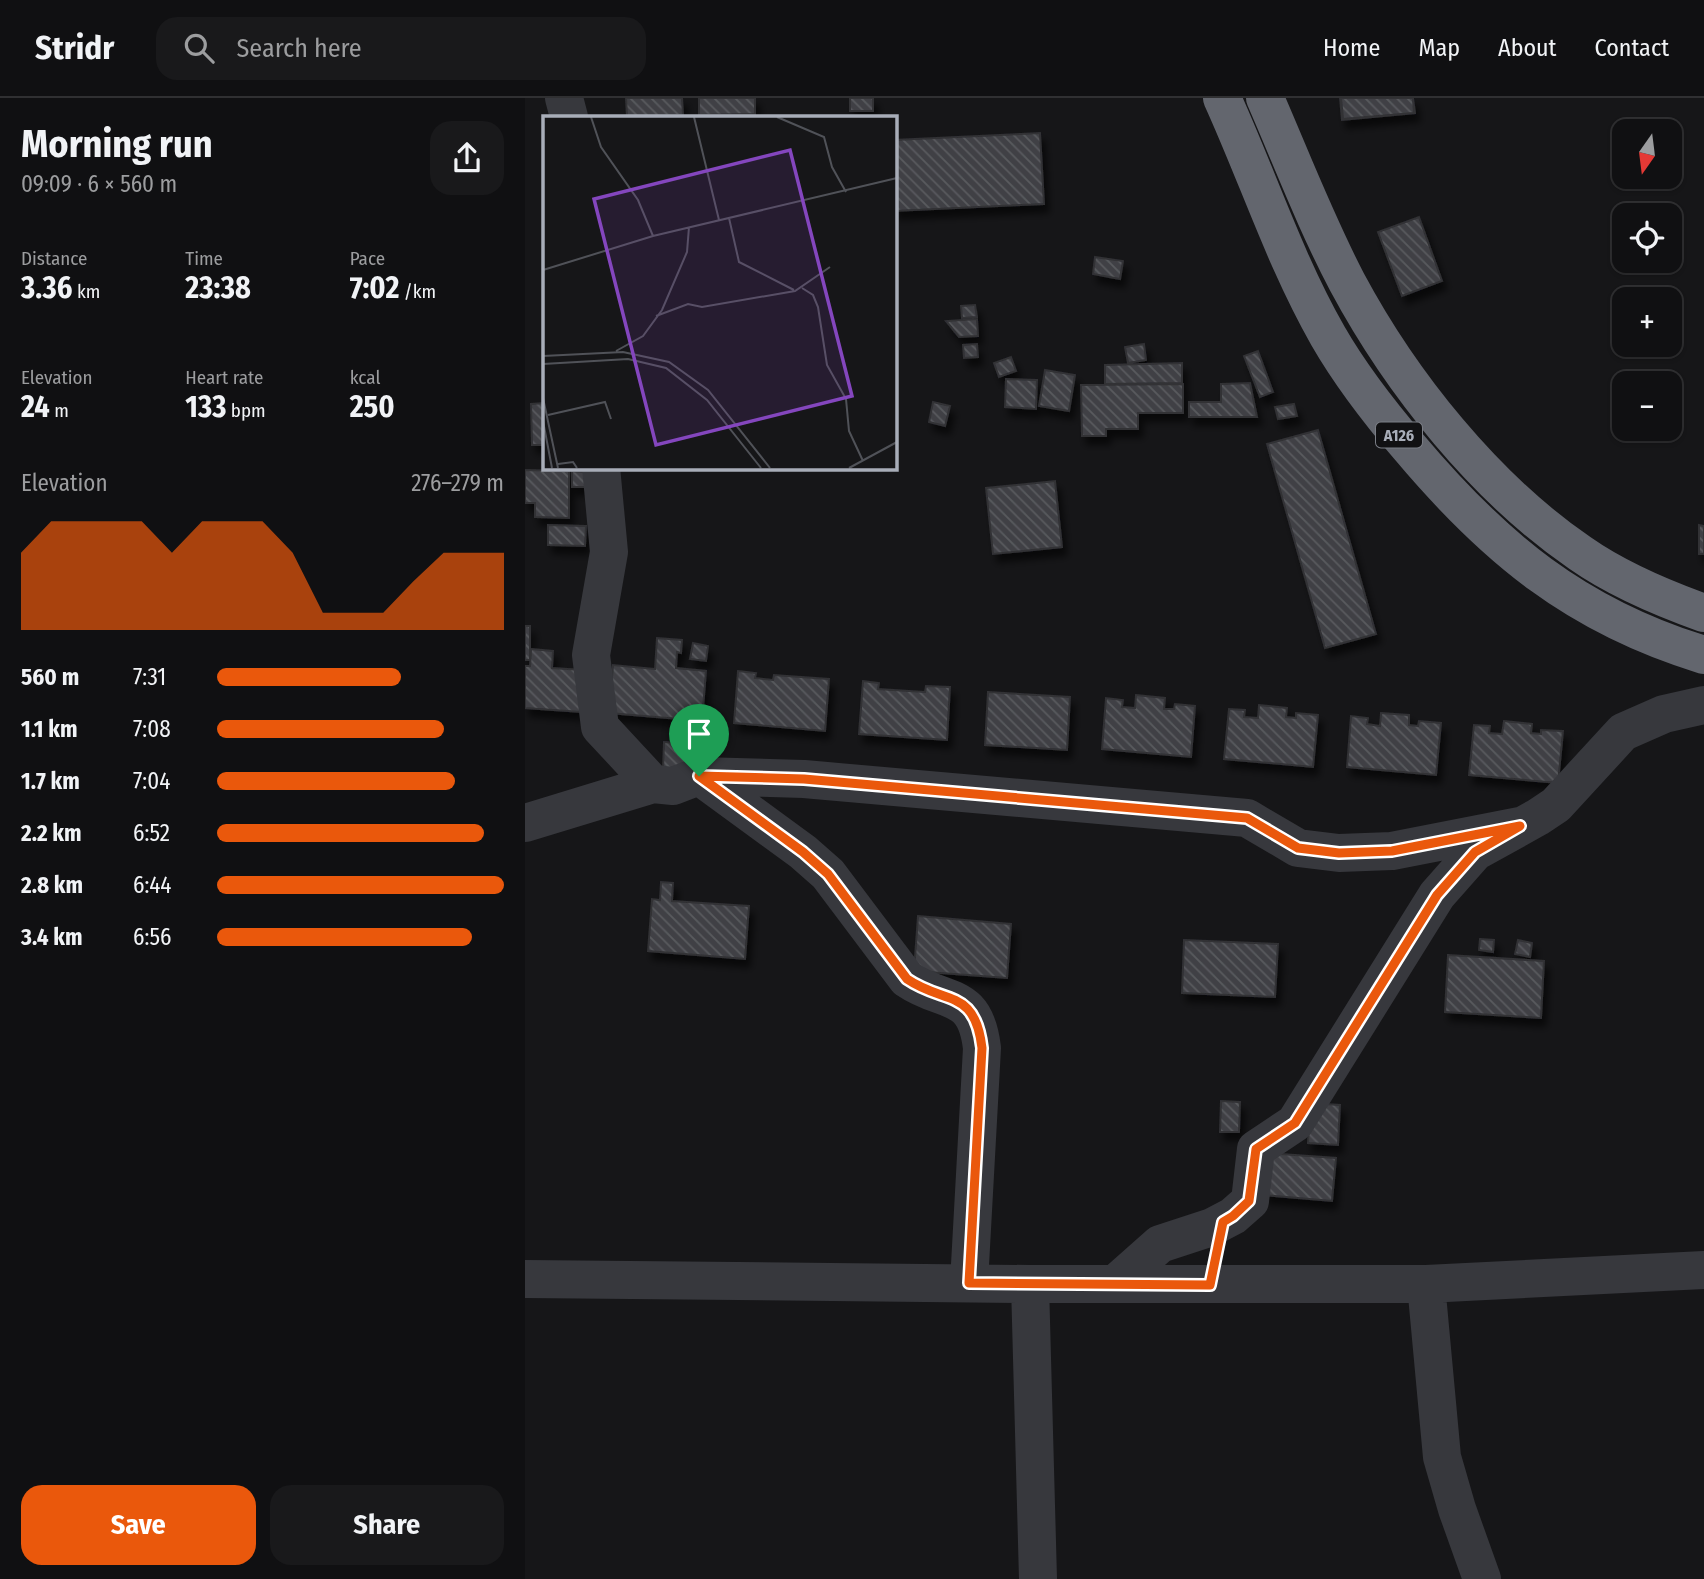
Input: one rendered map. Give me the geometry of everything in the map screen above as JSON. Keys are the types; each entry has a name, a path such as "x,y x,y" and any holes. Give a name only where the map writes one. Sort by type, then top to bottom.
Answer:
{"highway":[{"name":"A126","path":"1222,98 1303,289 1327,335 1355,382 1434,477 1501,544 1551,584 1597,611 1643,633 1704,655"},
{"name":"A126","path":"1265,98 1323,234 1348,283 1377,334 1448,429 1490,477 1536,520 1581,554 1627,580 1704,613"}],"street":[{"path":"564,98 569,116"},
{"path":"601,469 609,552 591,655 600,727 653,784"},
{"path":"1116,1283 1160,1244 1202,1232 1223,1222 1249,1201 1256,1149 1295,1123 1437,895 1475,852 1556,805 1623,732 1664,714 1704,705"},
{"path":"699,776 803,852 828,874 907,979 918,987 963,1003 975,1018 981,1033 982,1048 969,1283"},
{"path":"525,823 653,784 673,786 699,776 804,779 1247,818 1298,848 1321,852 1392,851 1520,826"},
{"path":"1210,1285 1223,1222"},
{"path":"525,1279 1210,1285 1426,1284 1704,1270"},
{"path":"1030,1284 1038,1579"},
{"path":"1426,1284 1442,1457 1482,1579"}],"building":[{"path":"626,98 682,98 683,115 627,116"},
{"path":"699,98 755,98 755,114 699,115"},
{"path":"850,98 873,98 873,111 850,111"},
{"path":"1340,98 1413,98 1415,113 1342,120"},
{"path":"1341,98 1413,98 1414,113 1343,119"},
{"path":"1040,133 1044,204 896,211 896,140"},
{"path":"1419,217 1442,281 1402,296 1378,232"},
{"path":"1095,257 1123,261 1120,279 1093,274"},
{"path":"975,305 977,317 962,318 961,306"},
{"path":"977,319 978,336 959,337 946,321"},
{"path":"977,344 978,357 964,358 963,345"},
{"path":"1144,344 1146,360 1128,363 1125,347"},
{"path":"1258,351 1273,392 1260,397 1244,356"},
{"path":"1011,357 1016,371 999,377 994,363"},
{"path":"1182,363 1182,383 1105,384 1105,365"},
{"path":"1045,370 1075,375 1069,411 1039,406"},
{"path":"1006,379 1037,380 1036,409 1005,407"},
{"path":"1250,383 1257,417 1189,417 1189,402 1221,402 1221,384"},
{"path":"1183,384 1183,413 1138,413 1138,429 1106,429 1106,436 1082,436 1081,385"},
{"path":"933,402 950,406 945,426 929,422"},
{"path":"543,403 543,445 532,445 531,404"},
{"path":"1294,404 1297,416 1278,419 1275,407"},
{"path":"1318,430 1376,634 1325,648 1267,444"},
{"path":"525,470 569,471 569,518 535,517 535,503 525,503"},
{"path":"572,471 586,472 586,487 572,487"},
{"path":"1055,481 1062,547 993,554 986,488"},
{"path":"548,525 586,526 585,546 548,545"},
{"path":"1699,525 1704,526 1704,554 1699,554"},
{"path":"525,626 530,626 530,660 525,660"},
{"path":"657,638 682,640 681,653 677,652 676,668 706,671 702,721 609,713 613,665 655,669"},
{"path":"693,643 708,646 706,661 690,659"},
{"path":"531,649 553,651 552,668 584,670 581,712 525,708 525,666 530,666"},
{"path":"738,671 756,673 755,678 773,680 774,675 829,679 825,731 734,723"},
{"path":"863,681 879,683 878,689 925,692 926,686 950,687 947,740 859,734"},
{"path":"988,692 1070,697 1067,750 985,745"},
{"path":"1136,695 1165,698 1164,709 1174,709 1175,704 1195,706 1191,757 1102,749 1106,698 1123,700 1122,707 1135,708"},
{"path":"1259,705 1287,708 1286,717 1296,718 1296,713 1318,715 1313,767 1224,759 1229,709 1245,710 1244,717 1258,718"},
{"path":"1381,713 1409,715 1409,725 1418,726 1419,721 1441,723 1436,775 1347,767 1351,716 1368,718 1367,724 1380,726"},
{"path":"1504,721 1532,724 1531,733 1541,734 1541,730 1563,731 1558,783 1469,775 1474,725 1490,726 1489,733 1502,734"},
{"path":"664,742 695,743 694,770 663,769"},
{"path":"661,882 673,883 672,901 749,906 745,959 648,951 652,899 660,900"},
{"path":"918,916 1011,924 1007,978 914,971"},
{"path":"1480,939 1494,940 1493,952 1479,950"},
{"path":"1184,940 1278,944 1275,997 1182,993"},
{"path":"1518,940 1532,943 1530,957 1515,954"},
{"path":"1448,955 1544,961 1541,1018 1445,1012"},
{"path":"1221,1101 1240,1102 1239,1132 1220,1132"},
{"path":"1310,1103 1340,1105 1338,1145 1308,1143"},
{"path":"1267,1153 1336,1158 1332,1201 1263,1195"}],"route":[{"path":"699,776 804,779 1247,818 1298,848 1321,852 1392,851 1520,826 1475,852 1437,895 1295,1123 1256,1149 1249,1201 1223,1222 1210,1285 969,1283 982,1048 981,1033 975,1018 963,1003 918,987 907,979 828,874 803,852 699,776"}]}
